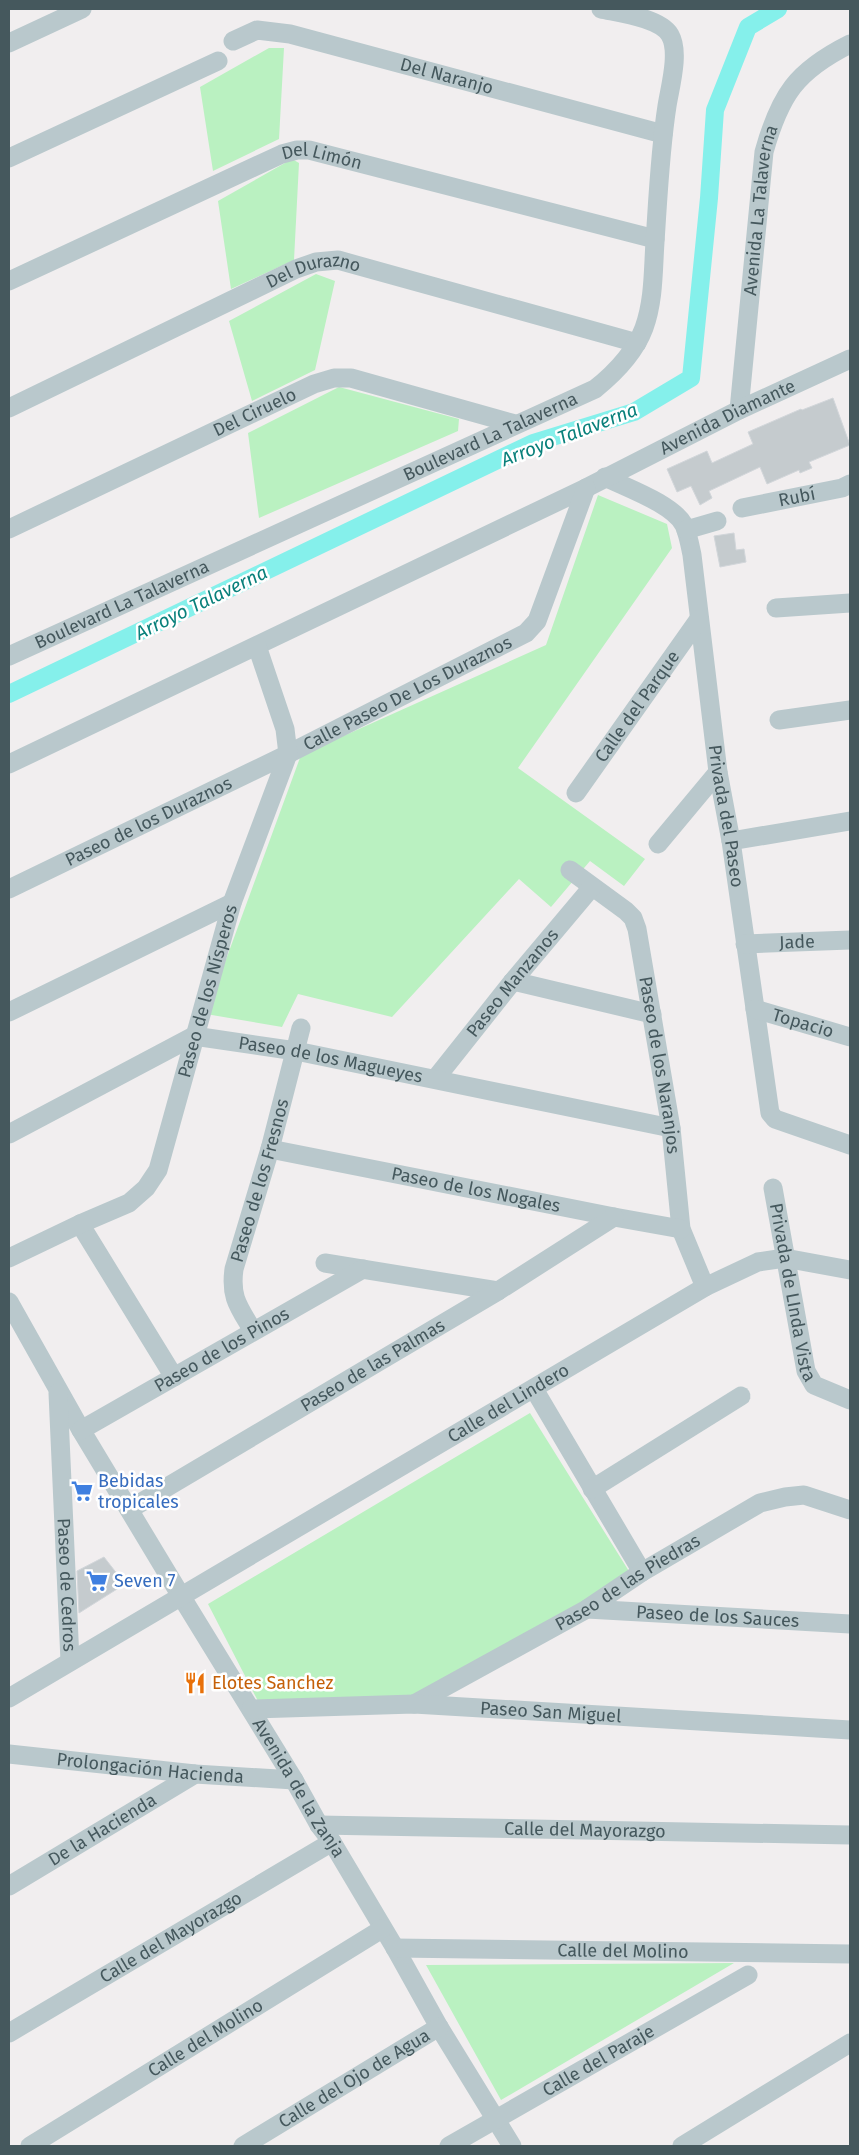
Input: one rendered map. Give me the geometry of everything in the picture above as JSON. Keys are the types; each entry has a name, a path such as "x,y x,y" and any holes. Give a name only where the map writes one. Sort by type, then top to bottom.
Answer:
{"street":[{"path":"9,43 82,9"},
{"name":"Boulevard La Talaverna","path":"9,656 595,389 614,373 637,343 644,328 652,300 663,134 674,68 670,36 661,26 601,9"},
{"name":"Del Naranjo","path":"233,41 257,30 290,34 663,134"},
{"name":"Avenida La Talaverna","path":"739,410 764,152 774,117 793,84 826,56 850,44"},
{"path":"9,158 218,61"},
{"name":"Del Limón","path":"9,281 282,154 297,150 309,150 655,239"},
{"name":"Del Durazno","path":"9,408 296,269 316,262 338,260 637,343"},
{"name":"Avenida Diamante","path":"605,477 739,410 850,359"},
{"name":"Del Ciruelo","path":"9,529 314,384 334,378 351,378 515,424"},
{"path":"9,764 586,488 605,477"},
{"name":"Privada del Paseo","path":"605,477 675,513 686,530 692,555 718,772 731,841 769,1109 772,1117 850,1145"},
{"name":"Rubí","path":"742,508 842,488 850,484"},
{"name":"Calle Paseo De Los Duraznos","path":"288,754 526,632 537,621 586,488"},
{"path":"686,530 717,521"},
{"path":"776,608 850,603"},
{"name":"Calle del Parque","path":"576,793 699,619"},
{"name":"Paseo de los Nísperos","path":"9,1258 80,1224 130,1203 146,1188 158,1170 232,904 288,754 285,729 257,646"},
{"path":"779,720 850,710"},
{"name":"Paseo de los Duraznos","path":"9,889 288,754"},
{"path":"658,844 718,772"},
{"path":"731,841 850,821"},
{"name":"Paseo de los Naranjos","path":"570,870 633,918 637,929 671,1128 681,1229 705,1287"},
{"name":"Paseo Manzanos","path":"436,1078 592,887"},
{"path":"9,1012 232,904"},
{"name":"Jade","path":"745,944 850,940"},
{"path":"514,981 652,1014"},
{"name":"Topacio","path":"755,1009 850,1038"},
{"name":"Paseo de los Fresnos","path":"253,1331 234,1296 231,1286 234,1269 270,1149 301,1028"},
{"path":"9,1134 194,1036"},
{"name":"Paseo de los Magueyes","path":"194,1036 296,1051 436,1078 671,1128"},
{"name":"Paseo de los Nogales","path":"270,1149 681,1229"},
{"name":"Privada de LInda Vista","path":"773,1188 784,1258 806,1371 814,1385 850,1400"},
{"name":"Paseo de las Palmas","path":"130,1509 498,1291 614,1217"},
{"path":"80,1224 174,1377"},
{"name":"Calle del Lindero","path":"9,1698 705,1287 758,1262 784,1258 850,1270"},
{"path":"325,1263 498,1291"},
{"name":"Paseo de los Pinos","path":"81,1430 363,1269"},
{"name":"Avenida de la Zanja","path":"9,1302 81,1430 294,1780 319,1825 332,1842 439,2027 512,2146"},
{"path":"534,1389 642,1572"},
{"name":"Paseo de Cedros","path":"58,1390 70,1661"},
{"path":"592,1488 741,1396"},
{"name":"Paseo de las Piedras","path":"414,1704 587,1609 642,1572 760,1503 804,1495 850,1510"},
{"name":"Paseo de los Sauces","path":"587,1609 850,1624"},
{"name":"Paseo San Miguel","path":"250,1709 414,1704 850,1730"},
{"name":"Prolongación Hacienda","path":"9,1754 195,1774 294,1780"},
{"name":"De la Hacienda","path":"9,1886 195,1774"},
{"name":"Calle del Mayorazgo","path":"319,1825 850,1835"},
{"name":"Calle del Mayorazgo","path":"9,2033 332,1842"},
{"name":"Calle del Molino","path":"30,2146 382,1929"},
{"name":"Calle del Molino","path":"395,1948 850,1954"},
{"name":"Calle del Paraje","path":"449,2146 748,1975"},
{"name":"Calle del Ojo de Agua","path":"243,2146 439,2027"},
{"path":"682,2146 850,2043"}],"green space":[{"path":"269,48 284,48 279,139 213,171 200,87"},
{"path":"292,159 299,163 294,260 231,289 218,201"},
{"path":"316,274 335,281 315,370 252,401 229,321"},
{"path":"339,387 459,419 458,431 259,518 248,433"},
{"path":"598,495 667,524 672,548 518,768 645,859 624,886 590,861 551,907 519,879 392,1017 298,994 282,1027 206,1014 301,755 546,645"},
{"path":"530,1413 632,1576 410,1702 260,1705 208,1604"},
{"path":"734,1963 501,2100 426,1965"}],"building":[{"path":"833,398 850,445 809,462 812,468 800,473 799,470 767,484 760,467 709,491 712,498 700,505 691,486 677,492 667,469 707,451 712,463 753,444 748,432 801,409"},
{"path":"734,533 736,550 744,549 746,562 720,567 714,536"},
{"path":"104,1557 125,1584 79,1613 77,1571"}],"waterway":[{"name":"Arroyo Talaverna","path":"9,694 533,443 634,412 691,378 709,198 715,110 748,27 778,9"}],"place":[{"name":"Bebidas tropicales","path":"82,1491"},
{"name":"Seven 7","path":"97,1581"},
{"name":"Elotes Sanchez","path":"195,1683"}]}
